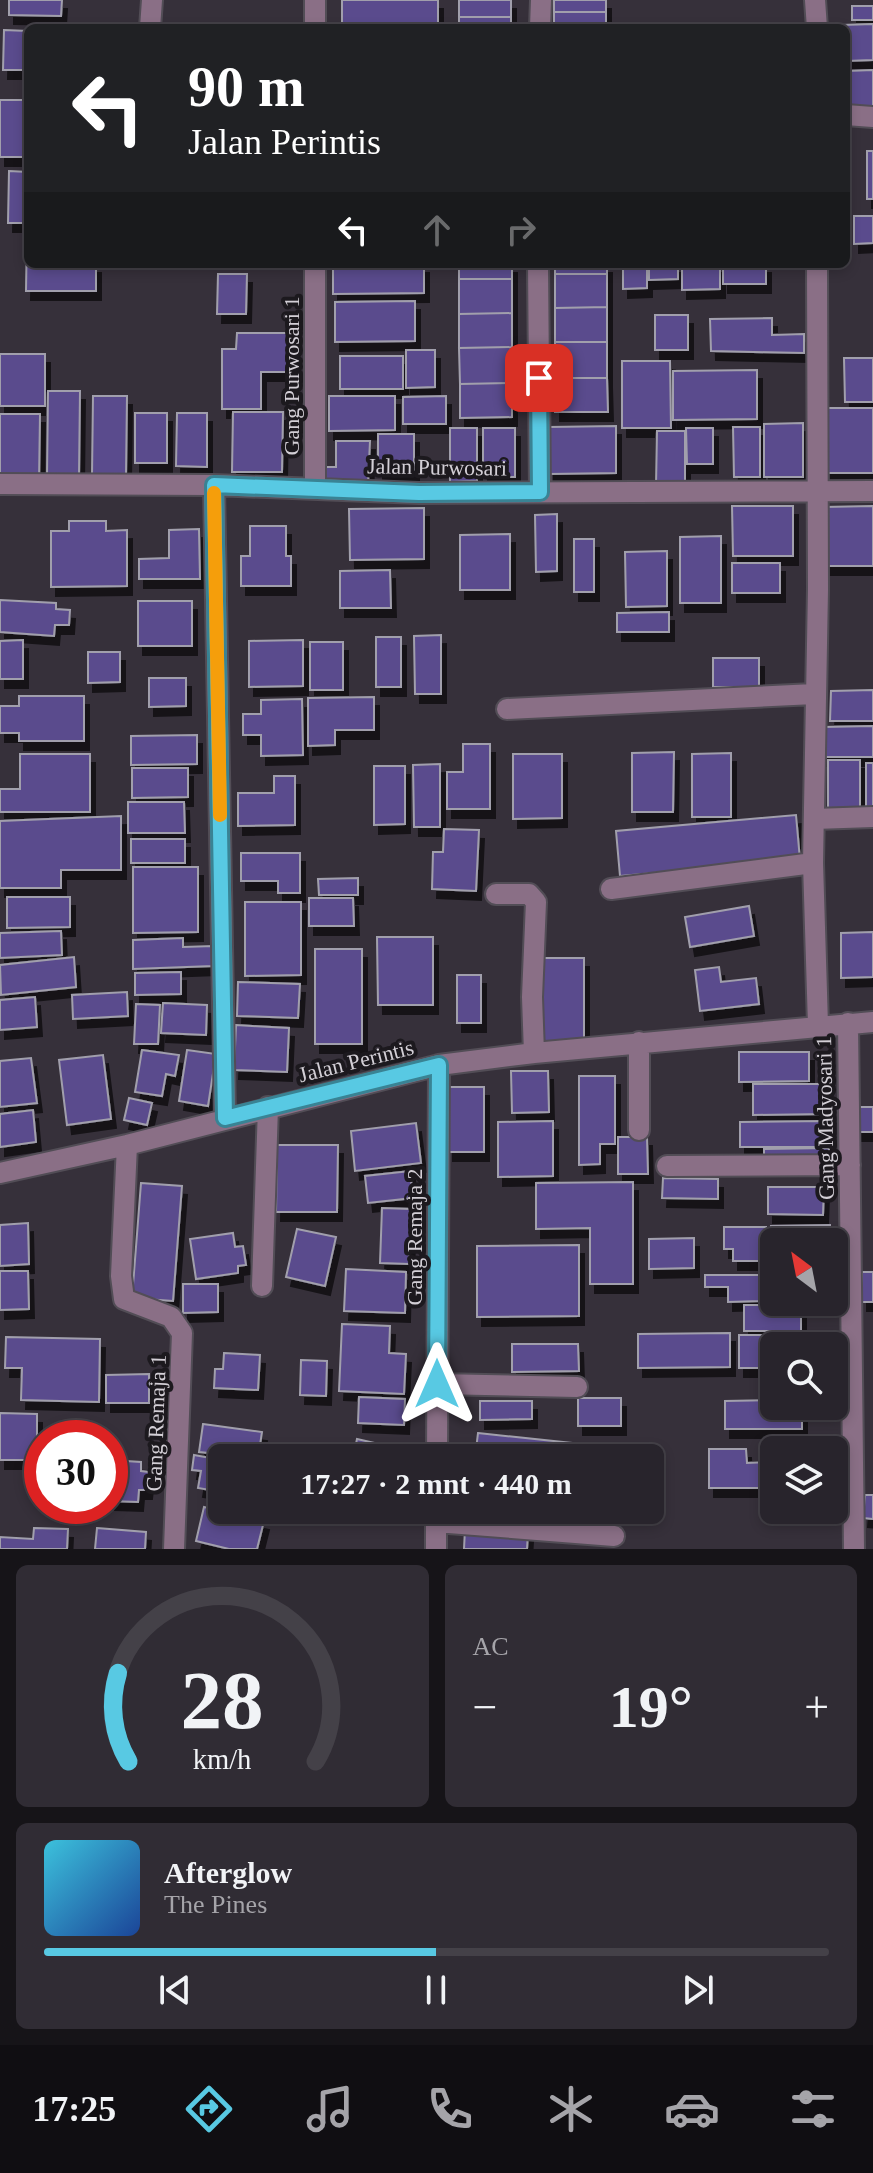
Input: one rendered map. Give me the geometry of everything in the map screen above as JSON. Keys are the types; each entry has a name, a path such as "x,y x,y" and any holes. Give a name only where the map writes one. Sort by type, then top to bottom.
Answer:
{"street":[{"path":"150,24 152,0"},
{"path":"315,0 315,24"},
{"path":"540,24 541,0"},
{"path":"815,0 817,24"},
{"path":"850,115 873,117"},
{"name":"Gang Purwosari 1","path":"315,268 315,488"},
{"path":"538,268 540,492"},
{"path":"817,268 818,589 813,863 818,1025"},
{"name":"Jalan Purwosari","path":"0,484 214,485 419,493 873,491"},
{"path":"214,485 225,1118"},
{"path":"507,709 814,694"},
{"path":"814,819 873,817"},
{"path":"611,889 813,863"},
{"path":"496,894 529,894 536,902 532,997 534,1053"},
{"name":"Jalan Perintis","path":"0,1173 127,1145 439,1065 639,1042 873,1022"},
{"name":"Gang Madyosari 1","path":"848,1023 854,1549"},
{"path":"639,1042 639,1130"},
{"name":"Gang Remaja 2","path":"437,1444 439,1065"},
{"path":"262,1286 268,1107"},
{"name":"Gang Remaja 1","path":"127,1145 122,1263 124,1299 171,1317 182,1333 174,1549"},
{"path":"667,1166 850,1165"},
{"path":"437,1384 577,1387"},
{"path":"436,1524 436,1549"},
{"path":"507,1524 614,1536"}],"building":[{"path":"9,0 62,0 61,16 9,15"},
{"path":"342,0 438,0 438,24 342,24"},
{"path":"459,0 511,0 511,17 459,17"},
{"path":"554,0 606,0 606,12 554,12"},
{"path":"852,6 873,6 873,20 852,20"},
{"path":"554,12 606,12 606,24 554,24"},
{"path":"459,17 511,17 511,24 459,24"},
{"path":"873,24 873,60 850,61 850,25"},
{"path":"4,30 24,31 24,70 3,70"},
{"path":"873,70 873,110 850,110 850,71"},
{"path":"0,100 24,100 24,157 0,157"},
{"path":"867,151 873,151 873,199 867,199"},
{"path":"9,171 24,172 24,223 8,223"},
{"path":"854,216 873,216 873,243 854,244"},
{"path":"26,268 96,268 96,291 26,291"},
{"path":"333,268 424,268 424,293 333,294"},
{"path":"459,268 512,268 512,279 459,279"},
{"path":"555,268 607,268 607,274 555,274"},
{"path":"623,268 647,268 647,288 623,289"},
{"path":"649,268 678,268 678,279 649,280"},
{"path":"682,268 720,268 720,289 682,290"},
{"path":"723,268 766,268 766,284 723,284"},
{"path":"218,274 247,274 246,314 217,314"},
{"path":"555,274 607,274 607,307 555,308"},
{"path":"459,279 512,279 512,313 459,314"},
{"path":"415,301 415,341 335,342 335,302"},
{"path":"607,307 607,342 555,342 555,308"},
{"path":"512,313 512,347 459,348 459,314"},
{"path":"655,315 688,315 688,350 655,350"},
{"path":"772,318 772,335 804,334 804,353 711,351 710,319"},
{"path":"237,333 289,333 288,372 261,372 261,409 222,409 222,349 236,349"},
{"path":"555,342 607,342 607,378 555,378"},
{"path":"512,347 512,383 460,384 459,348"},
{"path":"406,350 435,350 435,387 406,388"},
{"path":"0,354 45,354 45,406 0,406"},
{"path":"340,356 403,356 403,389 340,389"},
{"path":"844,358 873,358 873,402 845,402"},
{"path":"622,361 670,361 671,428 622,428"},
{"path":"757,370 757,419 673,420 673,371"},
{"path":"555,378 607,378 608,412 555,412"},
{"path":"512,383 512,417 460,418 460,384"},
{"path":"48,391 80,391 79,477 47,476"},
{"path":"93,396 127,396 126,475 92,475"},
{"path":"329,396 395,396 395,430 329,431"},
{"path":"446,396 446,424 403,424 403,397"},
{"path":"826,408 873,408 873,473 826,473"},
{"path":"233,412 283,412 282,472 232,472"},
{"path":"135,413 167,413 167,463 135,463"},
{"path":"177,413 207,413 207,467 176,466"},
{"path":"0,414 40,414 39,483 0,483"},
{"path":"803,423 803,477 764,477 764,424"},
{"path":"616,426 616,473 549,474 549,427"},
{"path":"733,427 760,427 760,477 734,477"},
{"path":"450,428 477,428 477,481 450,482"},
{"path":"483,428 515,428 515,477 483,477"},
{"path":"686,428 713,428 713,464 687,464"},
{"path":"657,431 685,431 685,486 656,486"},
{"path":"378,434 414,434 414,475 378,475"},
{"path":"336,441 370,441 368,484 324,485 324,467 336,467"},
{"path":"732,506 793,506 793,556 733,556"},
{"path":"873,506 873,566 823,566 823,507"},
{"path":"424,508 424,559 350,560 349,509"},
{"path":"557,514 557,571 536,572 535,515"},
{"path":"69,521 106,521 106,531 127,530 127,586 51,587 51,531 69,531"},
{"path":"250,526 286,526 286,556 291,556 291,586 241,586 241,556 250,556"},
{"path":"199,529 200,579 139,579 139,559 169,558 169,530"},
{"path":"510,534 510,590 460,590 460,535"},
{"path":"721,536 721,603 680,603 680,537"},
{"path":"574,539 594,539 594,592 574,592"},
{"path":"667,551 667,606 626,607 625,552"},
{"path":"732,563 780,563 780,593 732,593"},
{"path":"390,570 391,608 340,608 340,571"},
{"path":"0,600 56,603 56,609 70,610 69,625 55,625 54,636 0,632"},
{"path":"138,601 192,601 192,646 138,646"},
{"path":"669,612 669,632 617,632 617,613"},
{"path":"441,635 441,694 415,694 414,636"},
{"path":"376,637 401,637 401,687 376,687"},
{"path":"23,640 23,679 0,679 0,641"},
{"path":"303,640 303,686 249,687 249,641"},
{"path":"310,642 343,642 343,690 310,690"},
{"path":"88,652 120,652 120,682 88,683"},
{"path":"713,658 759,658 759,687 713,687"},
{"path":"149,678 186,678 186,706 149,707"},
{"path":"873,690 873,721 830,721 831,691"},
{"path":"19,696 84,696 84,741 19,741 19,733 0,733 0,706 19,706"},
{"path":"374,697 374,730 335,730 335,745 308,746 308,698"},
{"path":"302,699 303,755 261,756 261,735 243,735 243,714 261,714 261,700"},
{"path":"873,726 873,757 822,757 822,727"},
{"path":"197,735 197,764 131,765 131,736"},
{"path":"463,744 490,744 490,809 447,809 447,772 463,772"},
{"path":"674,752 673,812 632,812 632,753"},
{"path":"731,753 731,817 692,817 692,754"},
{"path":"20,754 90,754 90,812 0,812 0,789 20,789"},
{"path":"513,754 562,754 562,818 513,819"},
{"path":"828,760 860,760 860,810 828,810"},
{"path":"866,763 873,763 873,809 866,809"},
{"path":"440,764 440,827 414,827 413,765"},
{"path":"374,766 405,766 405,824 374,825"},
{"path":"132,768 188,768 188,797 132,798"},
{"path":"274,776 295,776 295,825 238,826 238,793 274,793"},
{"path":"128,802 184,802 185,833 128,833"},
{"path":"796,815 800,860 620,876 616,831"},
{"path":"121,816 121,870 61,870 61,888 0,888 0,821"},
{"path":"444,829 479,830 476,891 432,889 433,852 443,852"},
{"path":"131,839 185,839 185,863 131,863"},
{"path":"241,853 300,853 300,893 278,893 278,881 241,881"},
{"path":"133,867 198,867 198,932 133,933"},
{"path":"358,878 358,895 319,895 318,879"},
{"path":"7,897 70,897 70,927 7,928"},
{"path":"309,898 353,898 354,926 309,926"},
{"path":"245,902 301,902 301,975 245,976"},
{"path":"749,906 754,936 690,947 685,917"},
{"path":"61,931 62,955 0,958 0,933"},
{"path":"873,932 873,977 841,978 841,933"},
{"path":"377,937 433,937 433,1005 378,1005"},
{"path":"183,938 183,947 213,946 213,966 133,969 133,940"},
{"path":"315,949 362,949 362,1044 315,1044"},
{"path":"74,957 76,987 1,995 0,965"},
{"path":"540,958 584,958 584,1044 540,1044"},
{"path":"719,967 721,982 756,978 759,1004 700,1011 695,970"},
{"path":"181,972 181,994 135,995 135,973"},
{"path":"457,975 481,975 481,1023 457,1023"},
{"path":"238,982 300,984 298,1018 237,1016"},
{"path":"127,992 128,1016 73,1019 72,995"},
{"path":"35,997 37,1027 0,1030 0,1000"},
{"path":"163,1003 207,1005 206,1035 161,1033"},
{"path":"136,1004 160,1005 158,1044 134,1044"},
{"path":"236,1025 289,1028 287,1072 234,1070"},
{"path":"142,1050 179,1055 175,1076 166,1074 162,1096 135,1092"},
{"path":"187,1050 216,1054 208,1106 179,1101"},
{"path":"739,1052 809,1052 809,1081 739,1082"},
{"path":"103,1055 111,1119 67,1125 59,1060"},
{"path":"31,1058 37,1103 0,1107 0,1061"},
{"path":"511,1071 548,1071 549,1112 512,1113"},
{"path":"579,1076 615,1076 615,1144 600,1144 600,1164 579,1165"},
{"path":"753,1084 827,1084 827,1114 753,1115"},
{"path":"448,1087 484,1087 484,1152 448,1152"},
{"path":"129,1098 152,1103 147,1125 124,1120"},
{"path":"857,1107 873,1107 873,1132 857,1132"},
{"path":"33,1110 36,1142 0,1147 0,1114"},
{"path":"553,1121 553,1176 498,1177 498,1122"},
{"path":"829,1121 829,1147 740,1147 740,1122"},
{"path":"416,1123 421,1163 355,1171 351,1131"},
{"path":"618,1137 647,1137 648,1174 618,1174"},
{"path":"277,1145 338,1145 337,1212 276,1212"},
{"path":"829,1148 829,1161 764,1161 764,1149"},
{"path":"410,1171 413,1198 368,1203 365,1176"},
{"path":"663,1178 718,1179 718,1199 662,1198"},
{"path":"633,1182 633,1284 590,1284 590,1228 536,1229 536,1183"},
{"path":"141,1183 182,1186 173,1301 132,1298"},
{"path":"768,1187 824,1187 823,1215 768,1214"},
{"path":"382,1208 411,1209 409,1264 380,1263"},
{"path":"28,1223 29,1264 0,1266 0,1225"},
{"path":"830,1225 830,1228 771,1228"},
{"path":"724,1227 766,1227 760,1228 760,1261 733,1261 733,1249 724,1249"},
{"path":"297,1229 336,1237 325,1286 286,1277"},
{"path":"233,1233 235,1247 243,1246 246,1265 238,1266 238,1273 196,1279 190,1239"},
{"path":"694,1238 694,1268 649,1269 649,1239"},
{"path":"579,1245 579,1316 477,1317 477,1246"},
{"path":"346,1269 406,1272 405,1313 344,1311"},
{"path":"0,1271 28,1271 29,1309 0,1310"},
{"path":"862,1272 873,1272 873,1302 862,1302"},
{"path":"705,1275 760,1275 760,1301 728,1302 728,1287 705,1287"},
{"path":"183,1284 218,1284 218,1312 183,1313"},
{"path":"744,1305 760,1305 760,1316 801,1316 801,1331 744,1331"},
{"path":"342,1324 390,1326 389,1353 406,1354 404,1394 339,1391"},
{"path":"730,1333 730,1367 638,1368 638,1334"},
{"path":"739,1335 760,1335 760,1368 739,1368"},
{"path":"6,1337 100,1339 99,1402 21,1400 22,1368 5,1368"},
{"path":"512,1344 578,1344 579,1371 512,1372"},
{"path":"224,1353 260,1355 258,1390 214,1388 215,1369 223,1369"},
{"path":"301,1360 327,1361 326,1396 300,1395"},
{"path":"149,1374 149,1403 106,1403 106,1375"},
{"path":"359,1397 405,1399 404,1425 358,1423"},
{"path":"578,1398 621,1398 621,1426 578,1426"},
{"path":"760,1400 760,1420 802,1420 802,1429 725,1429 725,1401"},
{"path":"480,1401 532,1401 532,1419 480,1420"},
{"path":"0,1413 37,1414 37,1420 24,1420 24,1460 0,1460"},
{"path":"203,1424 262,1432 260,1444 208,1444 208,1453 199,1452"},
{"path":"478,1433 581,1444 477,1444"},
{"path":"357,1439 379,1444 356,1444"},
{"path":"709,1449 746,1449 747,1463 760,1463 760,1488 709,1488"},
{"path":"194,1455 208,1458 208,1490 198,1488 201,1471 192,1470"},
{"path":"128,1461 141,1462 141,1471 149,1472 147,1490 139,1490 138,1502 128,1502"},
{"path":"865,1495 873,1495 873,1519 863,1518"},
{"path":"204,1507 208,1508 208,1524 263,1524 257,1549 229,1549 196,1541"},
{"path":"34,1528 68,1529 67,1549 0,1549 0,1537 33,1539"},
{"path":"97,1528 146,1532 145,1549 95,1549"},
{"path":"465,1529 528,1533 527,1549 464,1549"}],"slow traffic":[{"path":"214,493 220,815"}],"route":[{"path":"437,1384 439,1065 225,1118 214,485 419,493 540,492 539,378"}]}
